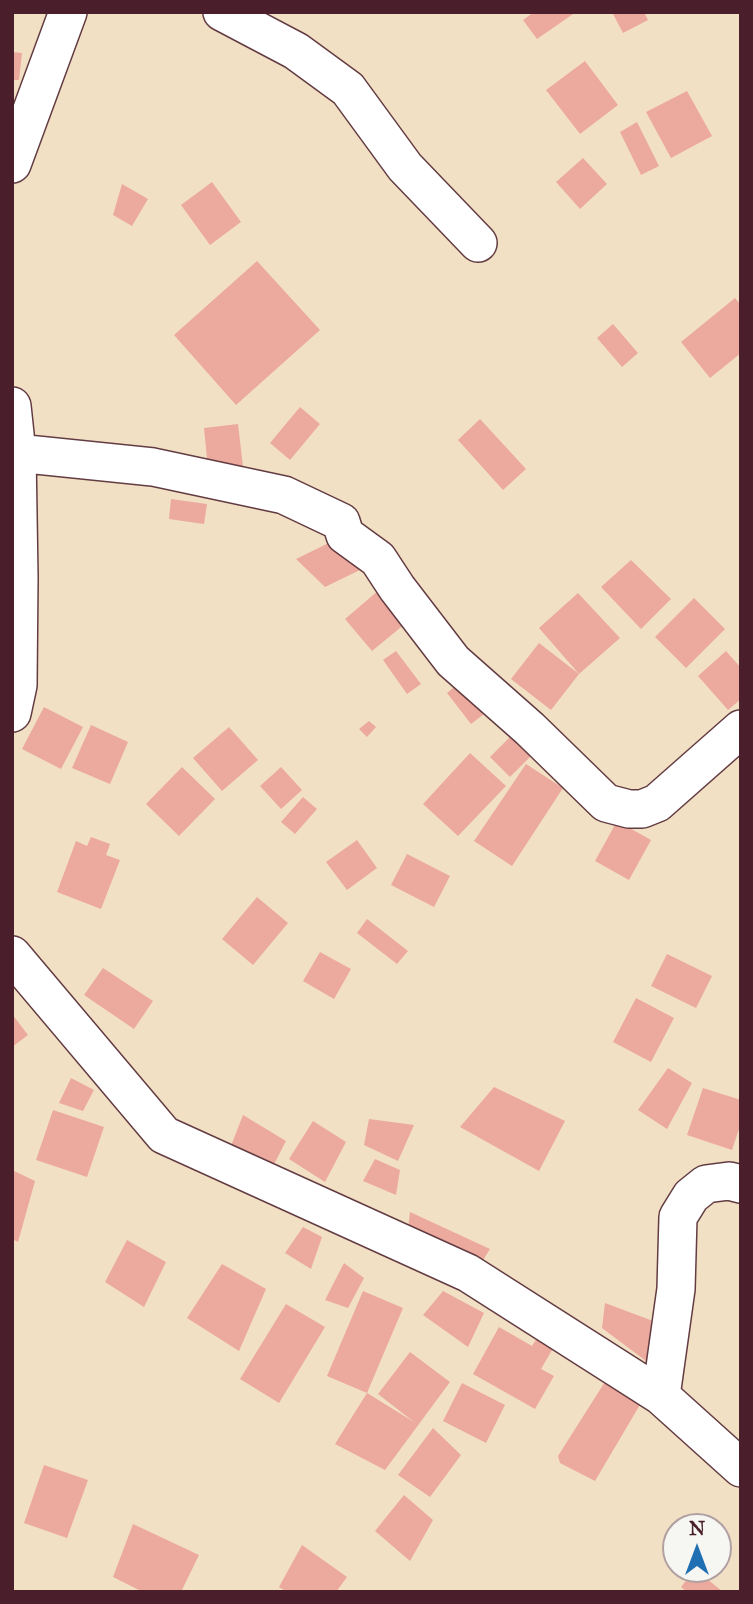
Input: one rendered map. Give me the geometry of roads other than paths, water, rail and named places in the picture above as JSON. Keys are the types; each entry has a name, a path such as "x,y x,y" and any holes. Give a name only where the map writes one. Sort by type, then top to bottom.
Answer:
{"street":[{"path":"12,164 68,12"},
{"path":"222,12 296,51 348,89 405,167 478,243"},
{"path":"12,406 17,453 18,685 12,713"},
{"path":"17,453 153,467 284,495 341,522 345,535 378,559 453,661 530,729 606,803 629,809 642,809 657,803 741,729"},
{"path":"12,955 163,1135 468,1273 662,1396 741,1468"},
{"path":"662,1396 676,1289 678,1217 691,1196 706,1184 729,1181 741,1184"}]}
